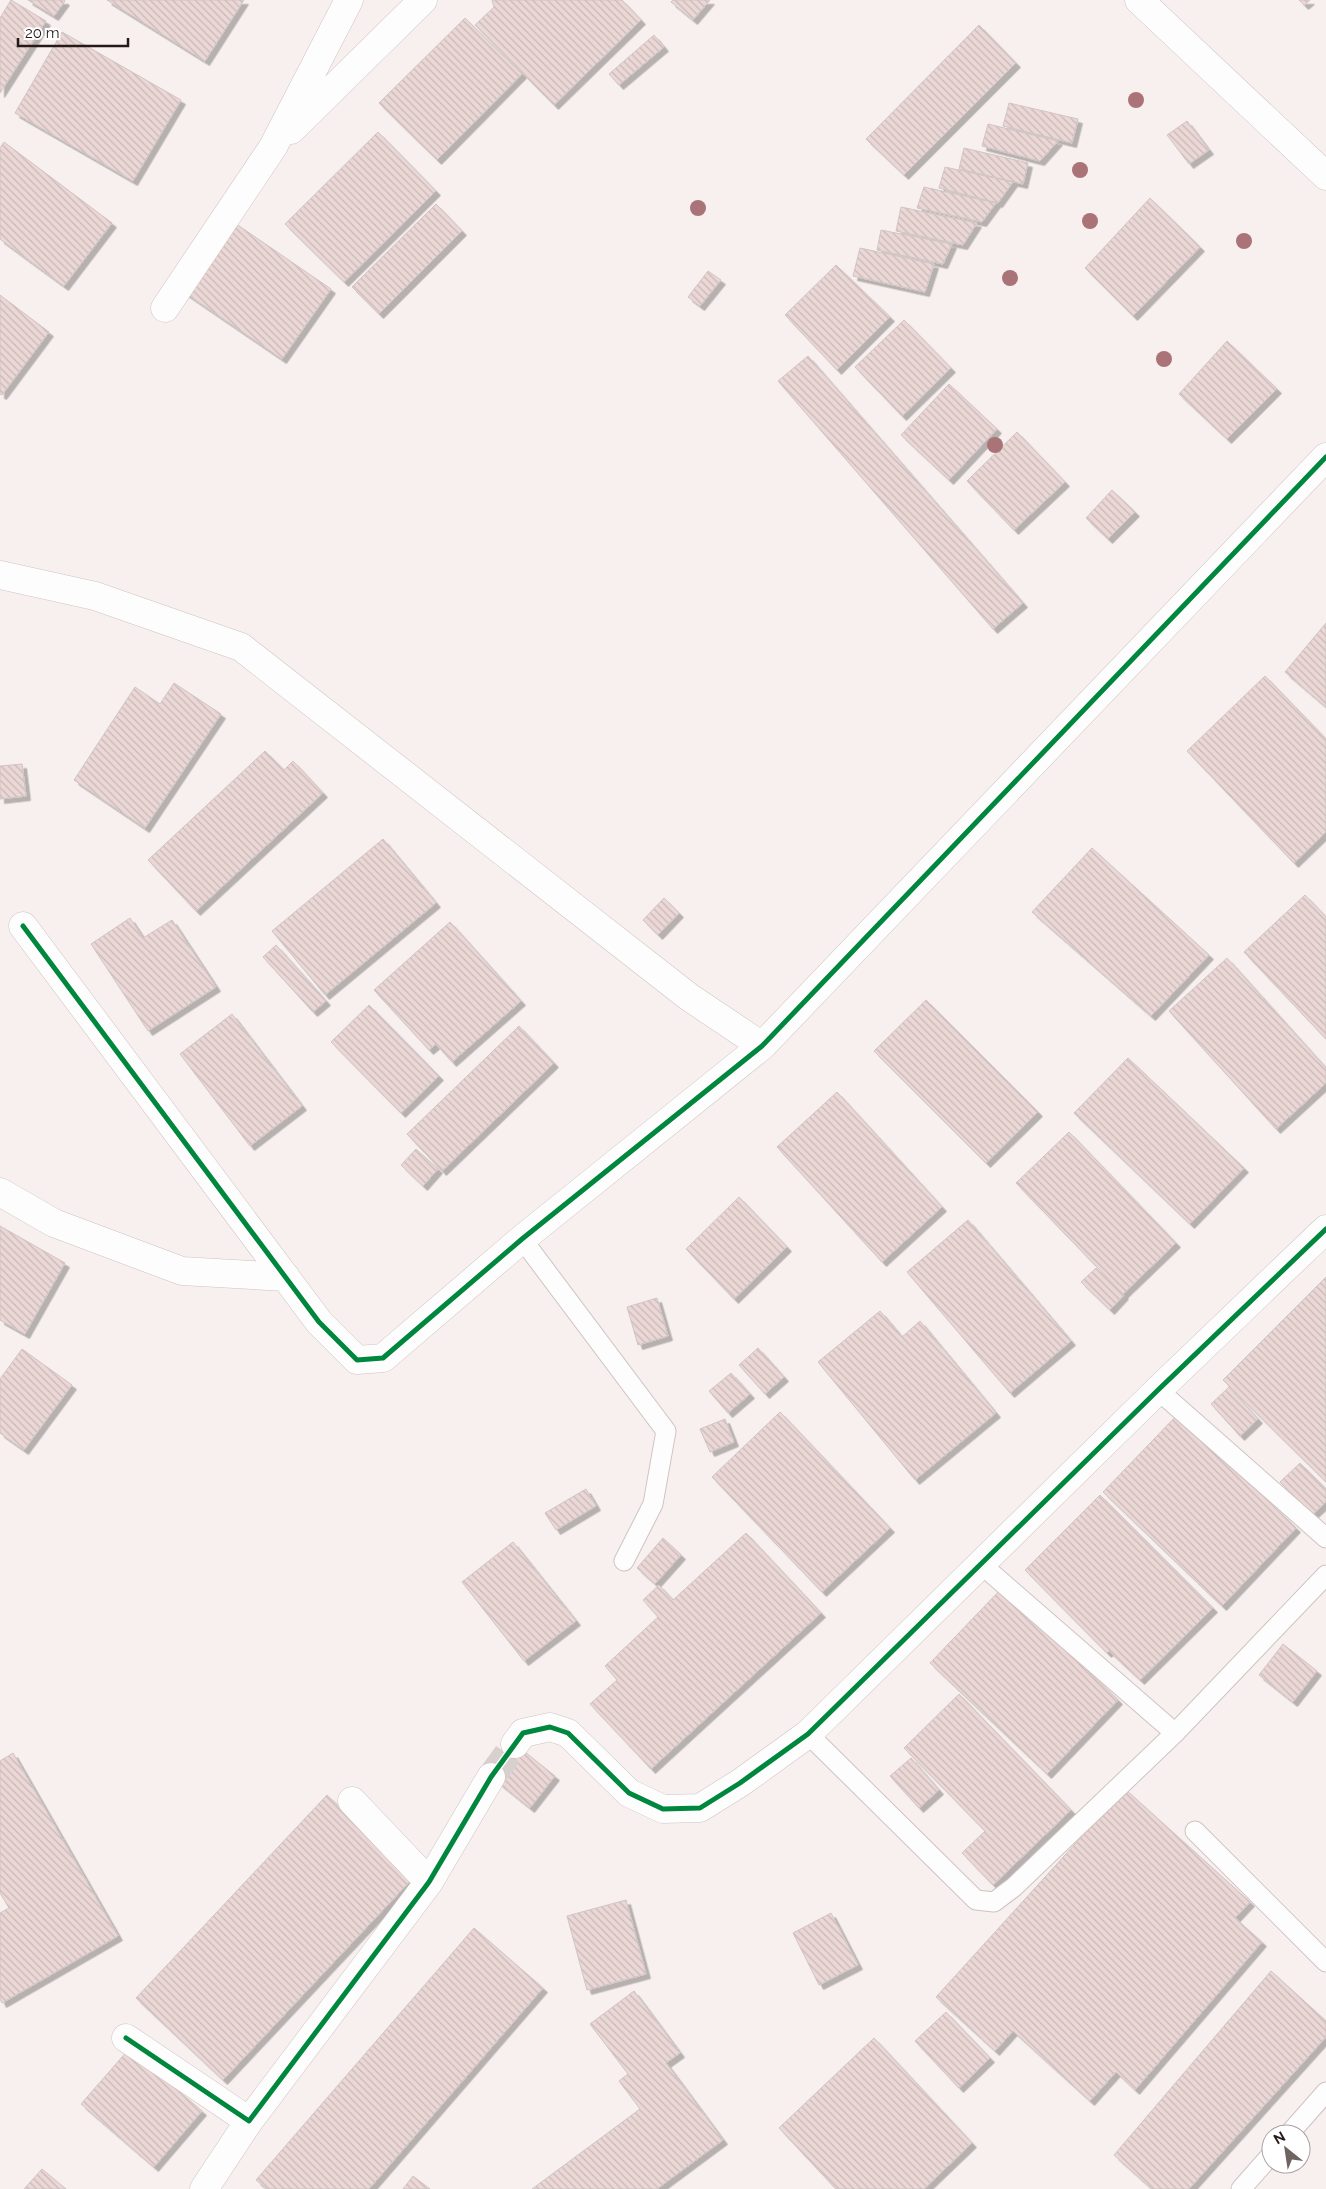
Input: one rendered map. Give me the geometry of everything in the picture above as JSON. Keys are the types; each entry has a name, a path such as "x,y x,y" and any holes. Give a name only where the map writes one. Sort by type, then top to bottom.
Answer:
{"street":[{"path":"166,308 273,147 349,0"},
{"path":"273,147 423,0"},
{"path":"1139,0 1326,176"},
{"path":"23,926 320,1322 357,1360 382,1358 522,1239 762,1046 1326,457"},
{"path":"0,574 95,596 240,647 689,997 762,1046"},
{"path":"0,1192 54,1222 182,1271 286,1277"},
{"path":"515,1744 523,1733 550,1726 568,1733 629,1793 664,1809 700,1808 740,1783 808,1734 1158,1390 1326,1228"},
{"path":"204,2189 249,2121 429,1882 491,1777"},
{"path":"352,1801 429,1882"},
{"path":"126,2038 249,2121"}],"lane":[{"path":"522,1239 666,1431 653,1504 624,1561"},
{"path":"1158,1390 1326,1538"},
{"path":"982,1565 1175,1733"},
{"path":"808,1734 976,1900 994,1902 1014,1887 1175,1733 1326,1575"},
{"path":"1195,1831 1326,1962"},
{"path":"1298,2124 1326,2092"},
{"path":"1241,2189 1261,2166"}],"building":[{"path":"11,0 46,21 0,93 0,18"},
{"path":"28,0 64,0 65,1 54,16"},
{"path":"107,0 244,0 205,61"},
{"path":"492,0 622,0 641,20 554,105 475,25 494,7"},
{"path":"673,0 710,0 693,20 671,2"},
{"path":"1299,0 1310,0 1304,5"},
{"path":"465,18 522,74 437,160 379,103"},
{"path":"979,25 1016,63 904,175 866,139"},
{"path":"62,32 181,100 133,181 15,113"},
{"path":"654,35 664,47 619,85 609,74"},
{"path":"1009,103 1078,119 1072,143 1003,126"},
{"path":"1187,121 1209,150 1189,164 1167,135"},
{"path":"988,124 1058,141 1040,161 982,146"},
{"path":"378,132 436,191 344,282 285,224"},
{"path":"4,142 112,223 64,286 0,239 0,148"},
{"path":"964,148 1028,163 1023,184 959,169"},
{"path":"945,167 1013,182 998,203 939,188"},
{"path":"924,187 996,203 982,222 917,208"},
{"path":"1150,198 1200,247 1133,316 1085,268"},
{"path":"436,204 462,231 379,314 352,287"},
{"path":"901,207 977,223 963,245 896,231"},
{"path":"229,219 331,289 282,359 181,290"},
{"path":"881,230 952,244 943,264 877,250"},
{"path":"860,248 934,264 925,292 853,276"},
{"path":"836,265 890,317 837,370 785,315"},
{"path":"708,271 721,280 700,306 688,297"},
{"path":"0,295 49,332 2,395 0,394"},
{"path":"904,320 951,368 902,416 855,367"},
{"path":"1227,341 1277,389 1227,439 1179,394"},
{"path":"808,356 1023,603 993,629 778,381"},
{"path":"949,384 997,429 949,480 901,435"},
{"path":"1017,432 1065,482 1014,530 967,481"},
{"path":"1112,490 1135,512 1108,539 1086,518"},
{"path":"1326,623 1326,707 1285,672"},
{"path":"1265,676 1326,739 1326,832 1294,863 1187,751"},
{"path":"174,683 221,714 145,828 74,780 135,687 160,704"},
{"path":"265,751 284,770 293,761 323,793 196,911 148,860"},
{"path":"22,764 26,796 0,799 0,766"},
{"path":"383,839 436,903 325,995 272,931"},
{"path":"1092,848 1209,955 1151,1016 1032,912"},
{"path":"1305,895 1326,917 1326,1039 1244,952"},
{"path":"664,898 679,913 658,935 643,920"},
{"path":"130,918 143,938 172,920 216,987 148,1031 91,944"},
{"path":"450,922 521,1001 452,1062 436,1044 429,1050 374,990"},
{"path":"276,945 326,1001 313,1012 263,957"},
{"path":"1227,958 1326,1068 1326,1083 1276,1129 1169,1011"},
{"path":"926,1000 1038,1112 986,1163 874,1051"},
{"path":"369,1005 439,1076 401,1113 331,1042"},
{"path":"232,1014 302,1106 250,1146 180,1054"},
{"path":"519,1026 554,1063 442,1171 407,1134"},
{"path":"1128,1058 1244,1168 1190,1224 1074,1113"},
{"path":"837,1092 942,1207 882,1262 777,1147"},
{"path":"1069,1132 1176,1243 1123,1294 1016,1183"},
{"path":"416,1149 438,1169 423,1186 401,1165"},
{"path":"739,1197 787,1247 734,1299 686,1249"},
{"path":"968,1220 1071,1341 1010,1393 907,1272"},
{"path":"0,1226 65,1263 25,1334 0,1320"},
{"path":"1096,1268 1124,1295 1110,1310 1081,1282"},
{"path":"1326,1277 1326,1482 1223,1380"},
{"path":"657,1298 668,1336 638,1345 627,1307"},
{"path":"880,1311 902,1337 920,1321 996,1413 915,1480 818,1362"},
{"path":"758,1348 784,1377 765,1394 739,1365"},
{"path":"22,1349 72,1385 24,1450 0,1433 0,1379"},
{"path":"731,1373 750,1394 728,1413 709,1391"},
{"path":"1229,1387 1258,1419 1240,1436 1211,1404"},
{"path":"780,1412 890,1528 822,1592 712,1477"},
{"path":"1178,1414 1296,1528 1222,1606 1103,1492"},
{"path":"725,1419 734,1442 710,1452 700,1429"},
{"path":"1300,1463 1326,1489 1326,1502 1312,1515 1280,1482"},
{"path":"586,1489 596,1506 556,1530 545,1513"},
{"path":"1100,1495 1213,1608 1140,1680 1109,1651 1107,1653 1025,1570"},
{"path":"746,1533 821,1613 651,1769 590,1704 617,1680 605,1666 658,1617 643,1600 659,1585 673,1600"},
{"path":"663,1538 681,1555 655,1584 637,1568"},
{"path":"513,1542 576,1621 524,1661 462,1582"},
{"path":"1002,1588 1118,1700 1047,1774 930,1663"},
{"path":"1283,1644 1317,1671 1293,1702 1259,1675"},
{"path":"959,1694 1071,1810 993,1885 962,1853 985,1831 904,1748"},
{"path":"510,1740 555,1776 530,1808 484,1771"},
{"path":"13,1753 118,1936 2,2003 0,1999 0,1913 9,1908 0,1893 0,1761"},
{"path":"911,1758 939,1790 919,1808 890,1776"},
{"path":"1125,1789 1250,1902 1235,1918 1262,1942 1135,2090 1116,2072 1090,2101 1013,2031 995,2051 936,1997"},
{"path":"327,1795 414,1877 223,2080 136,1998"},
{"path":"626,1900 646,1974 587,1990 567,1916"},
{"path":"831,1913 858,1965 819,1985 793,1933"},
{"path":"474,1928 543,1988 369,2189 267,2189 256,2180"},
{"path":"1271,1971 1326,2021 1326,2037 1189,2189 1152,2189 1114,2155"},
{"path":"634,1991 680,2053 666,2063 723,2140 657,2189 532,2189 640,2109 619,2081 628,2074 590,2024"},
{"path":"946,2012 990,2058 959,2088 915,2041"},
{"path":"874,2038 972,2143 924,2189 836,2189 779,2128"},
{"path":"129,2049 202,2111 154,2167 81,2104"},
{"path":"42,2169 66,2189 24,2189"},
{"path":"413,2176 430,2189 403,2189"}],"tunnel":[{"path":"491,1777 515,1744"}],"cycle path":[{"path":"23,926 319,1322 357,1360 383,1358 522,1239 762,1046 1326,457"},
{"path":"126,2038 249,2121 429,1882 491,1777 523,1733 550,1727 568,1733 629,1793 663,1809 700,1808 740,1783 808,1734 1158,1390 1326,1229"}]}
